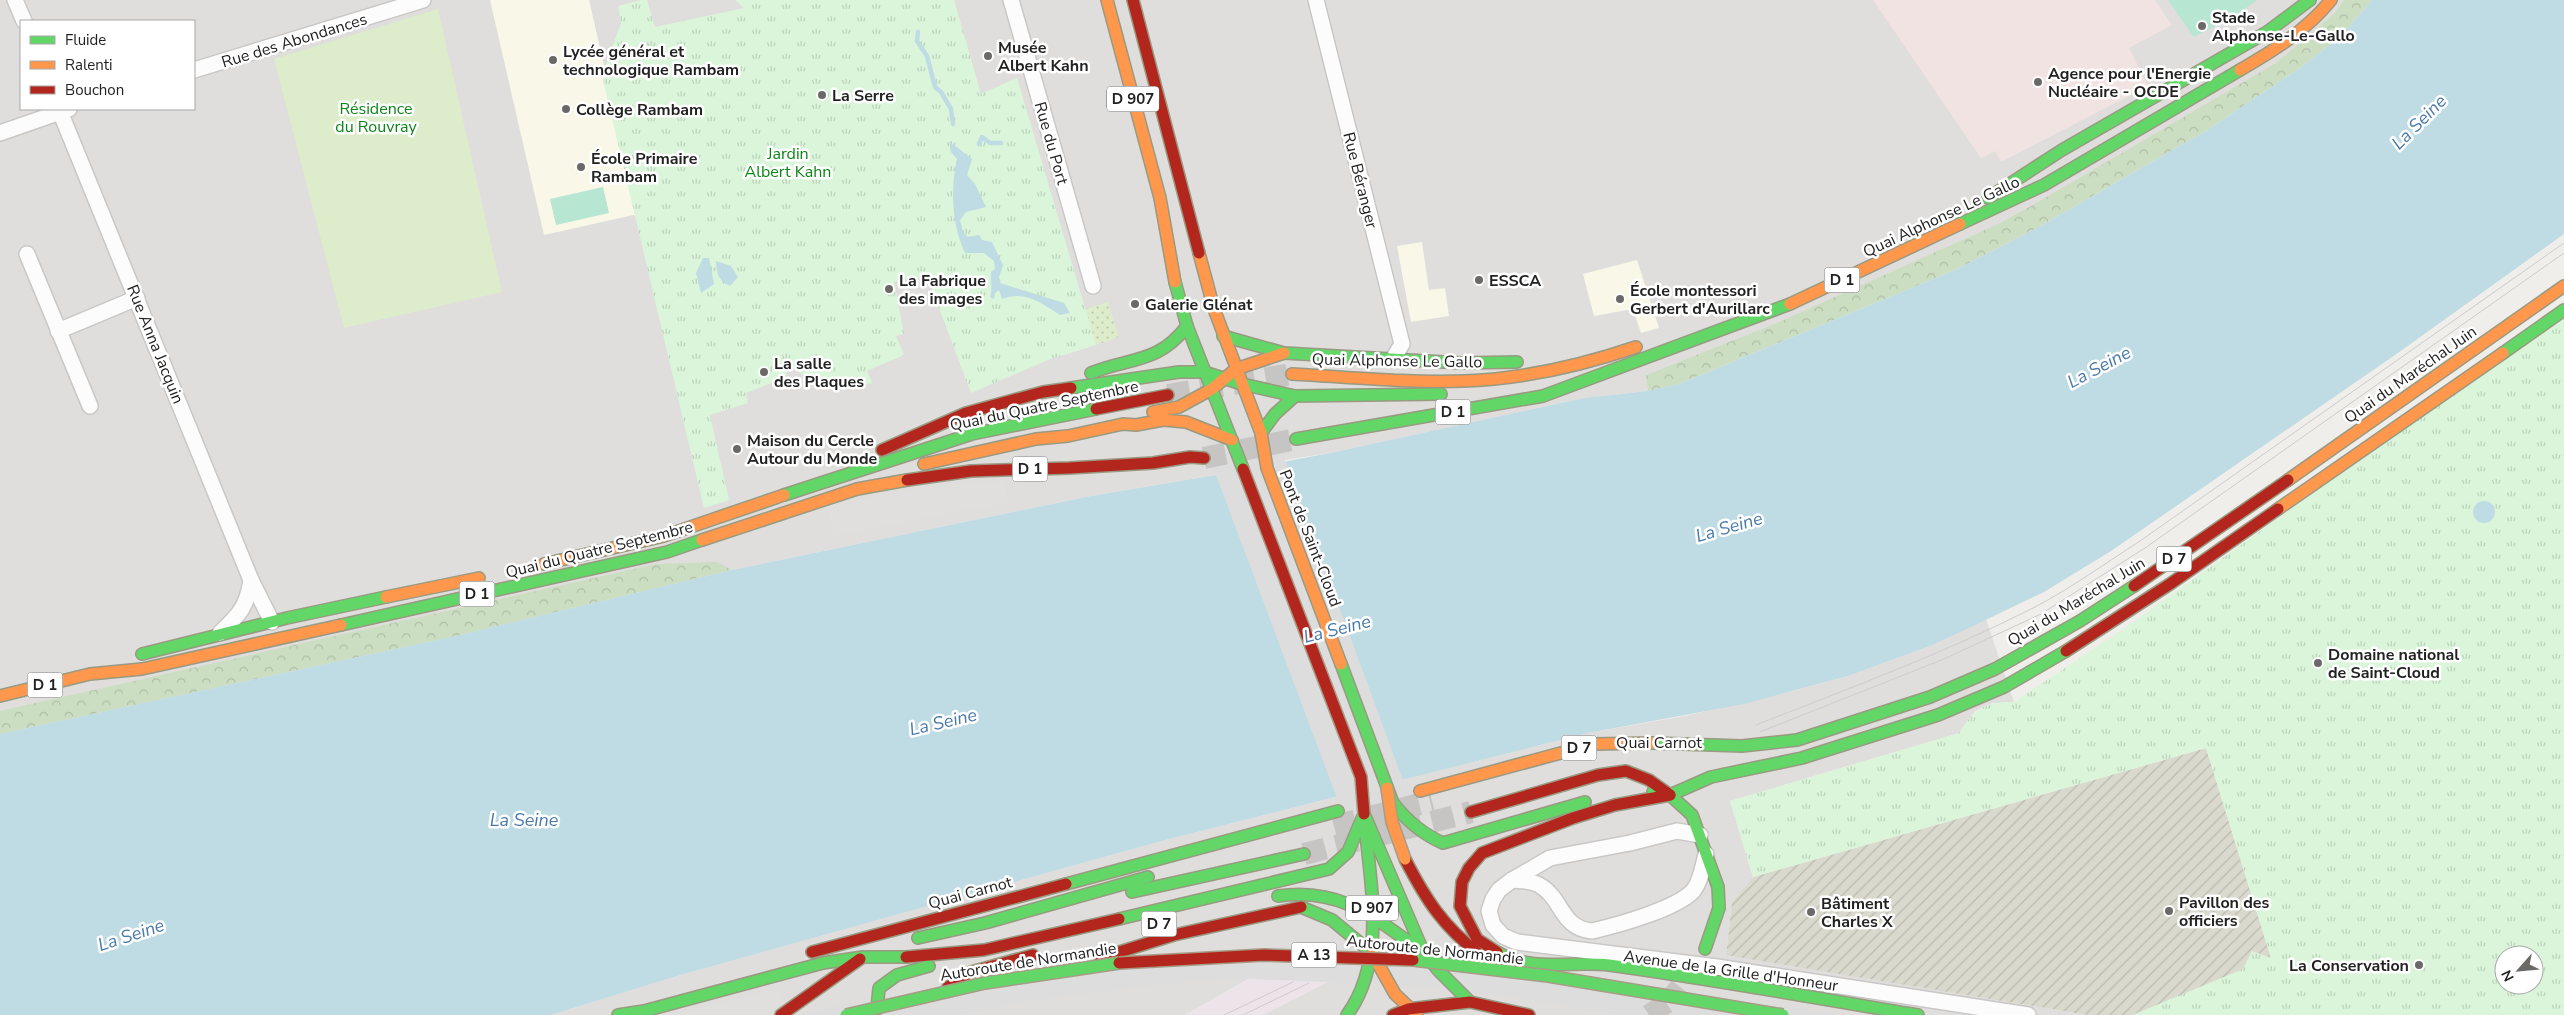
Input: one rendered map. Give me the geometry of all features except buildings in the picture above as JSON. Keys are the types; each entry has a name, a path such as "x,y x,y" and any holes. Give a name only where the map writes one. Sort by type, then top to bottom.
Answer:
{"main road":[{"name":"D 907","path":"1106,0 1160,198 1175,283 1187,326 1361,777 1372,916 1372,953 1358,1000 1348,1015"},
{"name":"D 907","path":"1133,0 1214,309 1261,433 1267,468"},
{"name":"Quai Alphonse Le Gallo","path":"1975,203 2002,191 2062,150 2267,32 2310,0"},
{"name":"Quai Alphonse Le Gallo","path":"1296,439 1543,396 1608,374 1800,300 2044,185 2277,49 2320,14 2331,0"},
{"path":"2193,75 2194,98"},
{"path":"2176,86 2194,98"},
{"path":"1160,198 1179,241"},
{"name":"Quai du Maréchal Juin","path":"1742,746 1797,740 1930,698 1995,669 2080,621 2168,563 2564,286"},
{"name":"D 7","path":"1670,795 1711,778 1802,758 1938,716 2004,688 2091,636 2170,584 2564,310"},
{"path":"1072,387 1084,376 1096,371 1148,358 1168,349 1187,326"},
{"path":"1223,336 1278,355 1462,363 1595,360"},
{"name":"Quai Alphonse Le Gallo","path":"1292,374 1464,381 1536,374 1595,360 1650,342"},
{"path":"1123,424 1134,416 1179,407 1212,389 1236,369 1278,355"},
{"path":"1273,391 1266,374 1278,355"},
{"path":"1217,362 1230,395"},
{"path":"841,475 890,445 966,413 1043,392 1179,372 1204,372 1242,384 1295,396 1454,394"},
{"path":"1483,392 1608,374"},
{"name":"Quai du Quatre Septembre","path":"534,566 664,536 841,475 972,434 1168,395"},
{"path":"1261,433 1275,414 1295,396"},
{"path":"857,488 885,475 933,461 1036,439 1068,436 1123,424 1136,425 1162,420 1181,421 1232,440"},
{"path":"1253,455 1267,468"},
{"name":"Quai du Quatre Septembre","path":"0,696 90,674 142,669 667,552 857,488 938,474 971,471 1097,467 1153,463 1190,457 1204,458"},
{"name":"Pont de Saint-Cloud","path":"1267,468 1387,788"},
{"name":"Quai du Quatre Septembre","path":"90,674 139,654 272,622 486,576"},
{"name":"Quai Carnot","path":"1420,790 1594,744 1632,742 1742,746"},
{"name":"D 7","path":"1742,759 1802,758"},
{"name":"Quai Carnot","path":"1472,812 1598,775 1626,771 1649,780 1670,795 1692,815 1707,852 1718,887 1719,908 1705,949"},
{"name":"D 907","path":"1387,788 1393,803 1406,820 1418,831 1442,843 1613,794 1639,790 1670,795"},
{"path":"1387,788 1392,822 1405,859 1424,900 1446,928 1483,956 1503,966 1524,971 1684,978"},
{"path":"1670,795 1615,805 1482,853 1469,868 1462,882 1460,906 1477,939 1506,958 1525,962 1608,965 1918,1015"},
{"name":"Quai Carnot","path":"798,956 1338,811"},
{"path":"1364,814 1381,847 1396,893 1424,953"},
{"name":"Quai Carnot","path":"781,1015 863,957 890,959 984,950 1017,944 1329,869 1341,861 1349,852 1364,814"},
{"name":"D 7","path":"1067,913 1130,892 1304,854"},
{"name":"Quai Carnot","path":"618,1015 644,1011 768,976 823,963 863,957 903,942 985,922 1162,873"},
{"path":"1265,899 1310,892 1331,895 1372,916 1424,953 1470,1002"},
{"name":"D 7","path":"854,1015 878,1012 948,988 1093,960 1174,935 1302,907 1322,913 1344,926 1372,953"},
{"name":"Quai Carnot","path":"890,959 1000,934"},
{"path":"878,1012 880,988 897,975 984,950"},
{"name":"D 7","path":"948,988 972,972 1043,952"},
{"name":"D 907","path":"1372,953 1395,994 1413,1012"},
{"name":"Autoroute de Normandie","path":"846,1015 961,987 1022,976 1144,959 1248,954 1353,956 1452,964 1783,1015"},
{"name":"Autoroute de Normandie","path":"1352,972 1397,974"},
{"path":"614,1015 644,1000 723,977"},
{"name":"Autoroute de Normandie","path":"1424,977 1468,982"},
{"path":"1393,1015 1470,1002 1529,1015"}],"street":[{"path":"15,0 24,20"},
{"name":"Rue des Abondances","path":"195,70 422,0"},
{"name":"Rue du Port","path":"1011,0 1093,286"},
{"name":"Rue Béranger","path":"1316,0 1402,344 1393,359"},
{"path":"0,133 63,110"},
{"name":"Rue Anna Jacquin","path":"63,110 251,580 272,622"},
{"path":"28,254 90,406"},
{"path":"58,331 137,298"},
{"path":"218,635 241,613 249,594 251,580"},
{"name":"Avenue de la Grille d'Honneur","path":"1700,835 1677,831 1630,843 1550,858 1512,880 1499,890 1490,911 1492,925 1503,936 1517,942 1717,967 2028,1015"},
{"name":"Avenue de la Grille d'Honneur","path":"1512,880 1538,884 1551,894 1568,922 1584,930 1592,931 1681,902 1694,889 1701,876 1707,852"}],"shaded area":[{"path":"0,0 2372,0 2209,129 1679,384 1648,391 1584,398 1335,452 1285,460 1292,424 1186,449 1216,475 1091,496 732,570 456,636 0,734"},
{"path":"490,0 589,0 638,214 544,235"},
{"name":"Agence pour l'Energie Nucléaire - OCDE","path":"1873,0 2155,0 2172,25 2129,48 2148,86 2001,162 1995,151 1981,158"},
{"name":"ESSCA","path":"1422,242 1429,290 1445,288 1449,316 1411,322 1397,246"},
{"name":"École montessori Gerbert d'Aurillarc","path":"1637,260 1659,328 1641,333 1633,309 1594,316 1583,274"},
{"path":"972,483 1004,483 1008,502 834,536 828,508 904,490"},
{"path":"1986,619 2014,702 1992,703 1975,711 1959,733 1730,801 1753,877 1732,902 1726,954 2086,1015 1263,1015 1329,981 1248,979 1185,1015 551,1015 677,976 1169,839 1588,733 1685,716 1848,676 1930,646"},
{"path":"2206,748 2271,958 2133,1015 2087,1015 1726,955 1732,902 1753,877"},
{"path":"1248,979 1330,981 1263,1015 1185,1015"},
{"path":"778,988 783,1003 764,1015 678,1015"}],"green space":[{"name":"Jardin Albert Kahn","path":"647,0 655,27 744,8 735,0 954,0 981,94 1017,78 1096,345 1048,360 971,393 927,276 894,282 904,334 896,336 904,355 867,371 872,383 836,388 828,387 789,366 785,378 746,393 748,403 710,415 729,500 704,508 602,76 621,23 618,6"},
{"name":"Stade Alphonse-Le-Gallo","path":"2168,0 2257,0 2235,16 2194,37"},
{"path":"2344,0 2372,0 2341,36 2300,68 2209,129 2039,227 1955,270 1679,384 1648,391 1646,375 1777,323 1998,224 2033,205 2276,63 2334,14"},
{"name":"Résidence du Rouvray","path":"438,9 502,292 344,328 274,59"},
{"path":"603,187 609,213 556,225 550,199"},
{"path":"1108,302 1119,337 1096,345 1085,309"},
{"name":"Domaine national de Saint-Cloud","path":"2564,314 2564,1015 2133,1015 2243,969 2252,951 2271,958 2206,748 1753,877 1730,801 1959,733 1975,713 1988,705 2014,702 2129,625"},
{"path":"717,562 732,570 456,636 0,734 0,711 656,564"}],"water":[{"name":"La Seine","path":"2372,0 2564,0 2564,234 2395,355 2111,551 2044,592 1930,646 1848,676 1744,704 1588,733 1169,839 677,976 551,1015 0,1015 0,734 456,636 732,570 1091,496 1216,475 1335,452 1584,398 1648,391 1679,384 1955,270 2039,227 2209,129 2300,68 2341,36"},
{"path":"949,141 972,159 967,175 975,184 986,207 966,212 960,220 963,232 968,237 979,235 982,240 992,242 1003,265 999,277 1000,283 1064,303 1070,313 1060,315 1040,302 1025,297 1018,296 1002,299 999,290 995,293 994,299 990,297 991,272 995,269 994,261 984,253 965,253 957,231 953,183 957,159 951,152"},
{"path":"703,258 709,258 714,284 701,293 696,273"},
{"path":"716,261 731,266 738,277 730,286 723,282 719,276"},
{"path":"2484,501 2494,508 2495,512 2488,522 2484,523 2474,516 2473,512 2480,502"}],"pier":[{"path":"1292,423 1285,460 1404,783 1437,810 1329,833 1337,798 1216,475 1185,449"},
{"path":"1302,943 1845,1015 1622,1015 1519,998 1405,985 1248,979 1193,981 1138,987 1026,1001 953,1015 804,1015 851,1002"}],"waterway":[{"path":"918,32 917,41 927,56 935,87 941,92 951,109 953,124"},
{"path":"979,144 982,137 990,143 1001,143"}],"tunnel":[{"path":"1168,395 1292,374"},
{"path":"1204,458 1296,439"},
{"path":"1334,826 1432,801"},
{"path":"1304,854 1471,812"},
{"path":"1649,1015 1668,1002 1680,987"}],"tram line":[{"path":"1756,725 1862,684 1967,640 2062,592 2140,541 2564,243"},
{"path":"1760,732 1944,659 2041,614 2145,548 2564,253"},
{"path":"1224,1015 1293,982"},
{"path":"1243,1015 1309,983"}],"traffic: fast":[{"path":"1988,198 2062,150 2267,32 2310,0"},
{"path":"1960,224 2044,185 2240,70"},
{"path":"1175,282 1187,326 1243,469"},
{"path":"1296,439 1543,396 1790,304"},
{"path":"2503,353 2564,310"},
{"path":"1091,373 1154,353 1165,347 1187,326"},
{"path":"1223,336 1284,353 1462,363 1517,362"},
{"path":"1071,388 1179,372 1204,372 1242,384 1295,396"},
{"path":"1261,433 1275,414 1295,396 1441,394"},
{"path":"784,495 972,434 1096,409"},
{"path":"341,625 667,552 702,540"},
{"path":"1652,743 1742,746 1797,740 1930,697 1995,669 2080,621 2134,586"},
{"path":"142,654 287,618 386,597"},
{"path":"1653,792 1670,795 1711,777 1802,758 1938,715 2004,687 2066,651"},
{"path":"1341,664 1393,803 1409,821 1428,835 1443,843 1585,802"},
{"path":"1670,795 1692,815 1718,887 1719,908 1705,949"},
{"path":"1066,884 1338,811"},
{"path":"1364,814 1423,951 1438,970 1470,1002"},
{"path":"1119,919 1329,869 1348,852 1364,814"},
{"path":"1347,1015 1359,994 1367,972 1371,948 1372,898 1365,825"},
{"path":"1132,892 1304,854"},
{"path":"918,938 985,923 1148,877"},
{"path":"1278,896 1301,894 1321,896 1357,908 1390,928 1424,953"},
{"path":"1301,907 1332,920 1372,953"},
{"path":"1497,952 1523,962 1537,964 1609,965 1725,982 1918,1015"},
{"path":"618,1015 644,1011 823,963 863,957 906,957"},
{"path":"1413,960 1548,976 1783,1015"},
{"path":"846,1015 985,983 1119,963"},
{"path":"877,1009 879,988 897,975 929,966"}],"traffic: slow":[{"path":"1107,0 1160,198 1175,282"},
{"path":"2240,70 2300,30 2322,11 2331,0"},
{"path":"1790,304 1960,224"},
{"path":"1199,253 1214,309 1261,433 1267,468 1341,664"},
{"path":"2288,480 2564,286"},
{"path":"1292,374 1421,381 1486,380 1551,370 1594,360 1636,347"},
{"path":"1153,412 1179,407 1212,389 1236,369 1284,353"},
{"path":"2278,509 2503,353"},
{"path":"924,464 1036,439 1068,436 1123,424 1136,425 1163,420 1186,422 1232,440"},
{"path":"702,540 857,489 907,480"},
{"path":"544,564 664,536 784,495"},
{"path":"386,597 479,578"},
{"path":"0,696 90,674 142,669 341,625"},
{"path":"1420,791 1594,744 1652,743"},
{"path":"1387,788 1392,822 1405,859"},
{"path":"1372,953 1395,994 1417,1015"}],"traffic: jam":[{"path":"1133,0 1199,253"},
{"path":"882,450 966,413 1043,392 1071,388"},
{"path":"1096,409 1168,395"},
{"path":"907,480 971,471 1069,468 1153,463 1190,457 1204,458"},
{"path":"1243,469 1361,777 1364,814"},
{"path":"2134,586 2288,480"},
{"path":"2066,651 2170,584 2278,509"},
{"path":"1471,812 1598,775 1626,771 1649,780 1670,795"},
{"path":"1497,952 1477,939 1460,906 1462,882 1469,868 1482,853 1573,818 1615,805 1670,795"},
{"path":"1405,859 1436,911 1455,933 1479,954"},
{"path":"812,952 1066,884"},
{"path":"1100,958 1174,935 1301,907"},
{"path":"906,957 984,950 1119,919"},
{"path":"948,987 971,972 1033,955"},
{"path":"1119,963 1264,955 1413,960"},
{"path":"781,1015 860,959"},
{"path":"1393,1015 1408,1009 1470,1002 1529,1015"}],"place":[{"name":"Stade Alphonse-Le-Gallo","path":"2202,26"},
{"name":"Musée Albert Kahn","path":"988,56"},
{"name":"Lycée général et technologique Rambam","path":"553,60"},
{"name":"Agence pour l'Energie Nucléaire - OCDE","path":"2038,82"},
{"name":"La Serre","path":"822,95"},
{"name":"Collège Rambam","path":"566,109"},
{"name":"École Primaire Rambam","path":"581,167"},
{"name":"ESSCA","path":"1479,280"},
{"name":"La Fabrique des images","path":"889,289"},
{"name":"École montessori Gerbert d'Aurillarc","path":"1620,299"},
{"name":"Galerie Glénat","path":"1135,304"},
{"name":"La salle des Plaques","path":"764,372"},
{"name":"Maison du Cercle Autour du Monde","path":"737,449"},
{"name":"Domaine national de Saint-Cloud","path":"2318,663"},
{"name":"Pavillon des officiers","path":"2169,911"},
{"name":"Bâtiment Charles X","path":"1811,912"},
{"name":"La Conservation","path":"2419,965"}]}
